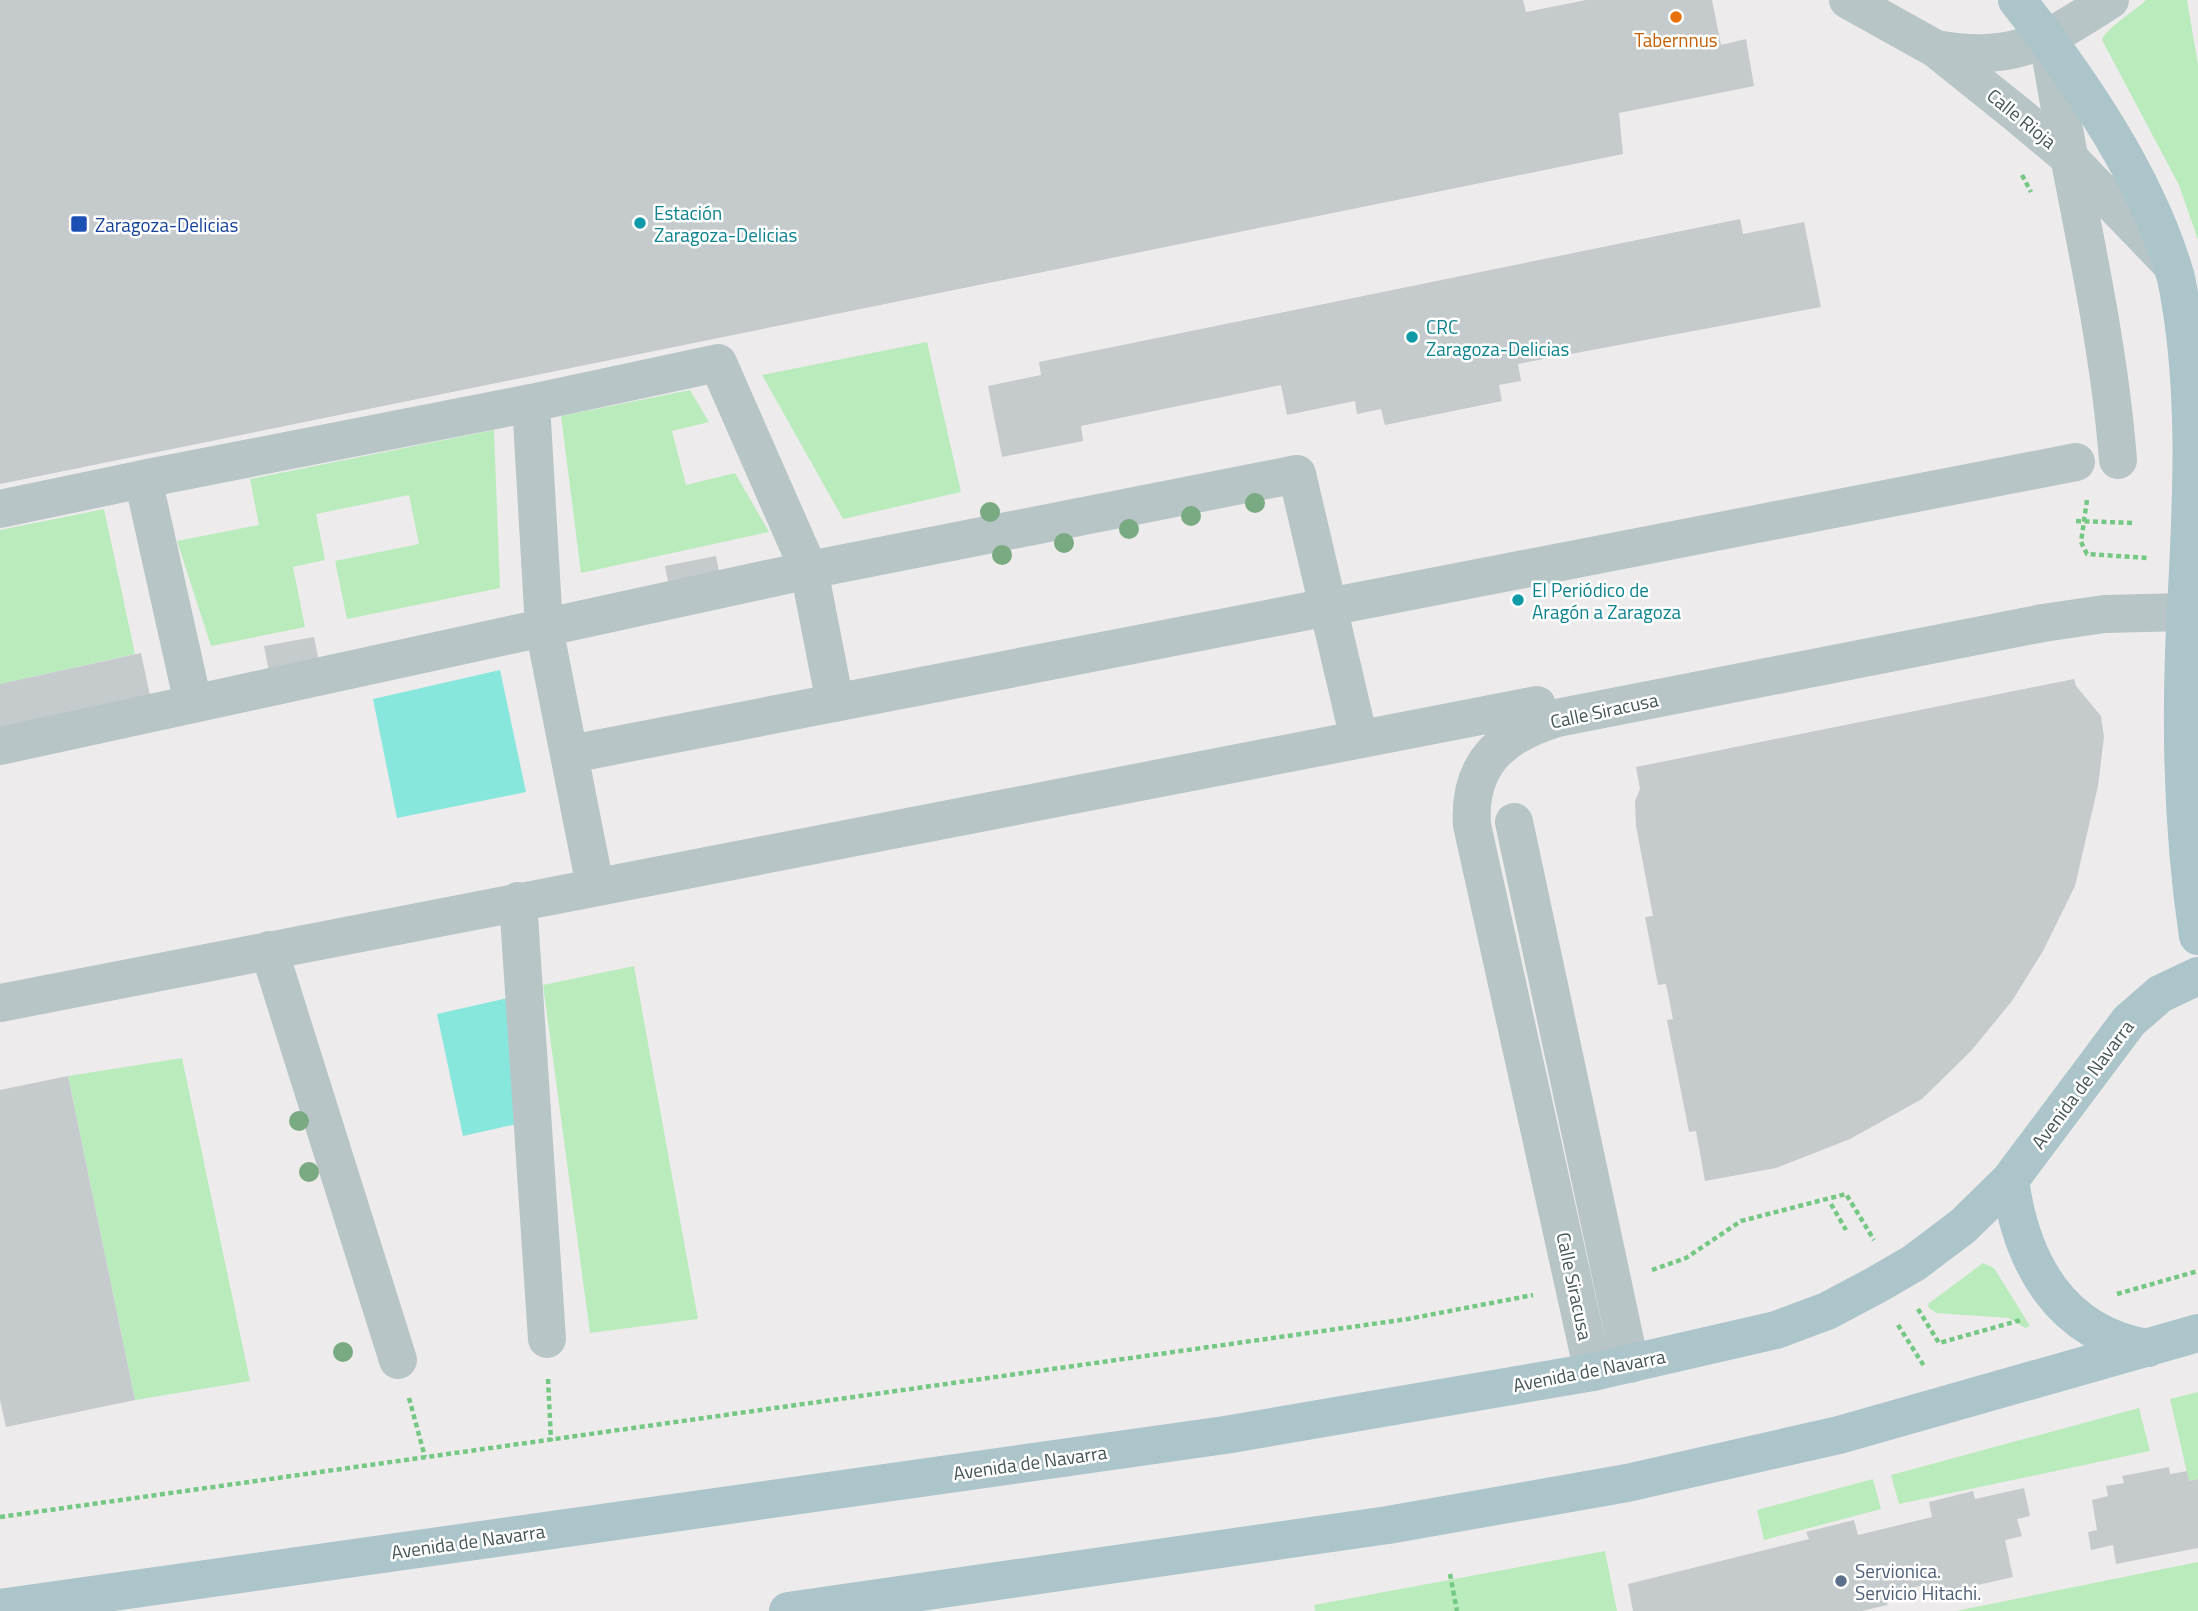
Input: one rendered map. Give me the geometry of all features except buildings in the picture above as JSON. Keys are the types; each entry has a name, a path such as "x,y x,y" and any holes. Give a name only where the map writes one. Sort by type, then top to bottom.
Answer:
{"main road":[{"path":"2017,0 2048,39 2135,179 2159,226 2172,265 2188,332 2193,381 2194,496 2186,612 2191,663 2188,846 2198,936"},
{"name":"Avenida de Navarra","path":"0,1608 1225,1435 1630,1364 1776,1330 1827,1311 1886,1280 1940,1245 2010,1180 2129,1021 2161,994 2198,976"},
{"path":"2010,1180 2025,1245 2059,1301 2086,1326 2107,1338 2149,1349"},
{"path":"788,1611 1388,1525 1626,1483 1839,1435 1945,1402 2149,1349 2198,1333"}],"street":[{"name":"Calle Rioja","path":"1848,0 1936,49 2066,155 2172,265"},
{"path":"1936,49 1973,56 1997,54 2048,39 2110,0"},
{"path":"2048,39 2066,155 2112,384 2118,460"},
{"path":"0,509 718,363 809,570 835,703"},
{"path":"531,403 544,628 595,886"},
{"path":"0,746 809,570 1297,474 1359,739"},
{"path":"571,754 1328,607 2082,474"},
{"path":"143,479 193,703"},
{"name":"Calle Siracusa","path":"1593,1371 1472,825 1470,801 1478,776 1488,759 1508,738 1530,726 1557,718 2043,623 2104,614 2186,612"},
{"path":"0,1003 1537,705"},
{"path":"1514,822 1630,1364"},
{"path":"518,901 547,1339"},
{"path":"269,950 398,1360"}],"path":[{"path":"2018,169 2033,198"},
{"path":"2082,474 2084,522 2081,542 2087,554 2189,560"},
{"path":"2076,521 2135,523"},
{"path":"1656,1269 1686,1258 1741,1221 1846,1194"},
{"path":"1831,1204 1846,1230"},
{"path":"0,1517 1408,1319 1541,1293"},
{"path":"1898,1325 1924,1366"},
{"path":"547,1339 551,1441"},
{"path":"398,1360 425,1457"},
{"path":"1450,1574 1457,1611"}],"green space":[{"path":"2146,0 2187,0 2198,65 2198,240 2179,185 2102,40 2114,25"},
{"path":"927,342 961,492 843,519 762,375"},
{"path":"690,390 709,422 672,431 686,485 735,473 769,532 581,573 561,416"},
{"path":"494,430 500,588 347,619 335,561 419,544 409,495 316,514 325,560 293,567 305,627 211,646 177,541 259,525 250,479"},
{"path":"104,509 135,654 0,684 0,530"},
{"path":"634,966 698,1319 590,1333 543,985"},
{"path":"182,1058 250,1381 135,1400 68,1076"},
{"path":"1983,1263 1994,1268 2030,1326 2025,1328 2009,1318 1936,1313 1929,1308 1928,1304"},
{"path":"2198,1392 2198,1479 2189,1481 2170,1399"},
{"path":"2139,1408 2150,1451 1899,1504 1891,1475"},
{"path":"1873,1479 1881,1509 1764,1540 1757,1510"},
{"path":"1605,1551 1617,1611 1315,1611 1314,1605"},
{"path":"2198,1562 2198,1611 1956,1611"}],"water":[{"path":"500,670 526,792 397,818 373,699"},
{"path":"521,995 526,1122 463,1136 437,1014"}],"place":[{"name":"Tabernnus","path":"1676,17"},
{"name":"Estación Zaragoza-Delicias","path":"640,223"},
{"name":"Zaragoza-Delicias","path":"79,224"},
{"name":"CRC Zaragoza-Delicias","path":"1412,337"},
{"name":"El Periódico de Aragón a Zaragoza","path":"1518,600"},
{"name":"Servionica. Servicio Hitachi.","path":"1841,1581"}]}
